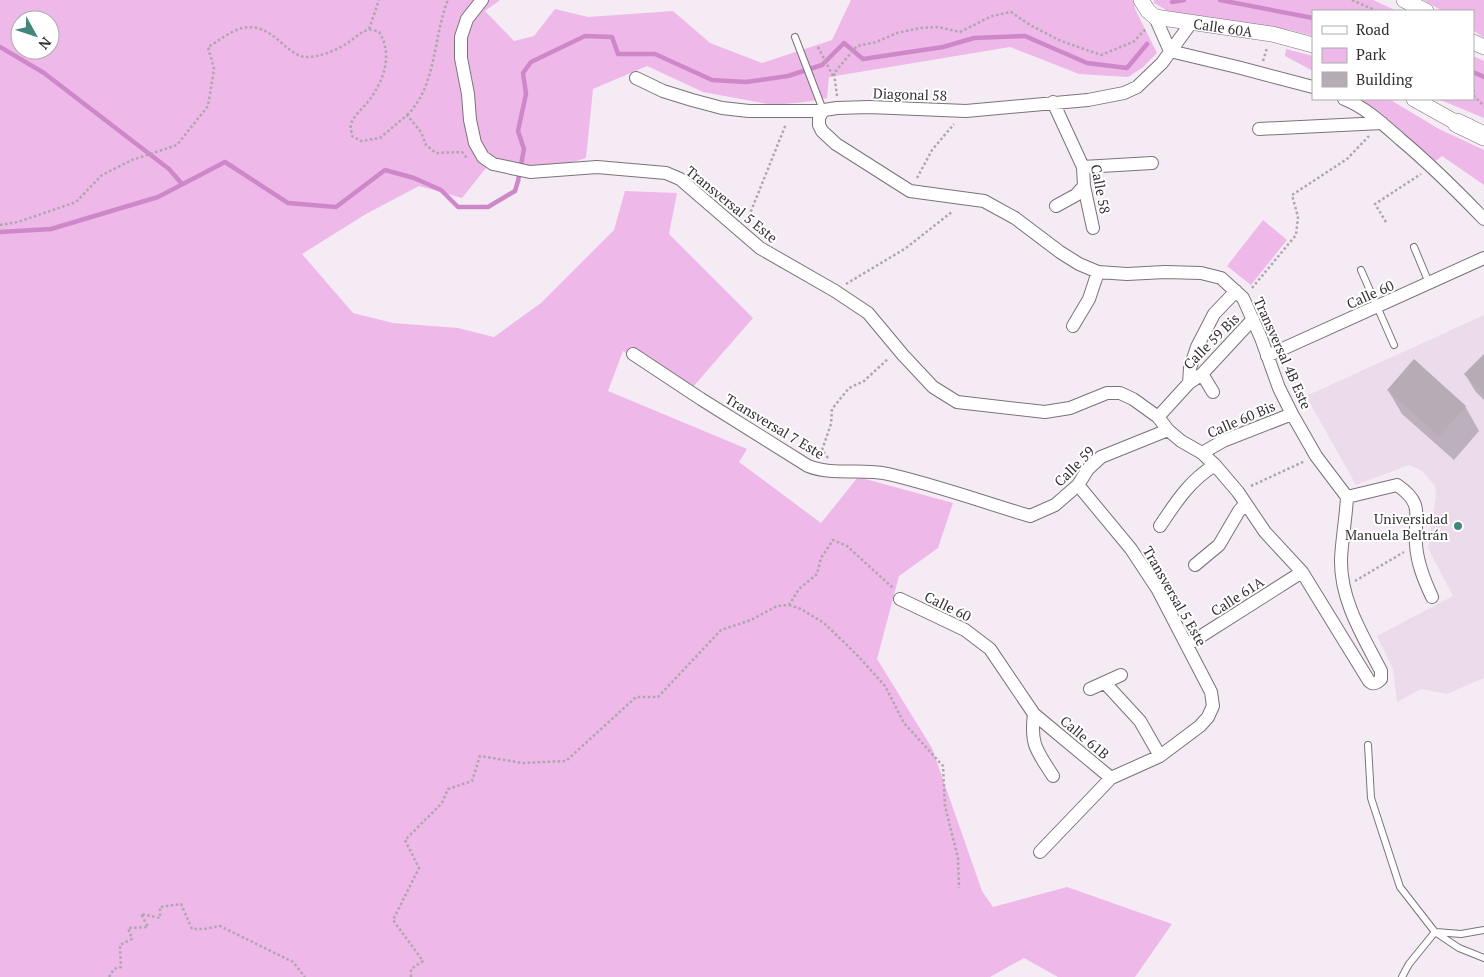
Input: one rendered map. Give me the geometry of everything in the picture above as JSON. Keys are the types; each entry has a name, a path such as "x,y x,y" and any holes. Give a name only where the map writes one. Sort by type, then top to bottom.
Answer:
{"main road":[{"path":"1457,123 1484,136"}],"street":[{"path":"482,0 467,19 461,37 460,58 468,94 474,143 483,157 499,166"},
{"path":"1140,0 1155,17 1170,51 1312,87"},
{"path":"1404,0 1424,10"},
{"name":"Calle 60A","path":"1155,17 1272,34 1312,45"},
{"name":"Diagonal 58","path":"636,78 663,91 722,108 749,111 869,107 966,111 1088,100 1124,93 1137,87 1162,63 1191,23"},
{"path":"1346,100 1382,123 1433,166 1484,219"},
{"path":"1416,100 1457,123 1484,131"},
{"name":"Calle 58","path":"1053,102 1083,167 1084,186 1093,228"},
{"name":"Transversal 4B Este","path":"823,110 819,118 819,125 836,144 910,191 984,201 1015,218 1079,264 1098,272 1127,274 1201,273 1220,278 1240,295 1253,320 1279,388 1292,414 1316,456 1347,497"},
{"path":"1259,129 1382,123"},
{"path":"1083,167 1152,163"},
{"name":"Transversal 5 Este","path":"499,166 530,172 597,167 666,173 680,180 760,248 868,313 933,387 957,402 1045,412 1070,408 1107,393 1120,393 1133,399 1158,417"},
{"path":"1056,206 1076,195 1084,186"},
{"name":"Calle 60","path":"1268,356 1484,258"},
{"path":"1073,326 1089,298 1098,272"},
{"path":"1240,295 1214,314 1190,368 1189,384 1158,417 1168,430 1181,441 1202,453 1215,465 1238,492 1266,532 1302,572 1368,681 1378,682 1381,679 1381,671 1348,606 1344,587 1341,561 1347,497 1397,484 1409,493 1417,508 1416,545 1422,578 1432,597"},
{"name":"Calle 59 Bis","path":"1189,384 1202,374 1253,320"},
{"name":"Transversal 7 Este","path":"633,354 808,466 820,471 885,473 965,495 1030,516"},
{"path":"1202,374 1213,392"},
{"name":"Calle 60 Bis","path":"1202,453 1223,441 1292,414"},
{"name":"Calle 59","path":"1030,516 1055,505 1078,485 1088,469 1101,457 1168,430"},
{"path":"1160,526 1182,493 1205,471 1215,465"},
{"name":"Transversal 5 Este","path":"1078,485 1131,550 1158,590 1211,692 1213,706"},
{"path":"1195,565 1219,545 1239,511 1246,504"},
{"name":"Calle 61A","path":"1187,645 1302,572"},
{"name":"Calle 60","path":"900,599 966,630 990,649 1034,714"},
{"path":"1090,689 1121,675"},
{"path":"1105,682 1140,721 1160,756"},
{"name":"Calle 61B","path":"1034,714 1111,778 1160,756 1200,726 1208,717 1213,706"},
{"path":"1034,714 1032,732 1034,746 1052,776"},
{"path":"1040,852 1111,778"}],"lane":[{"path":"795,37 823,110"},
{"path":"1414,247 1429,283"},
{"path":"1361,270 1394,345"},
{"path":"1368,745 1371,798 1400,887 1435,932 1459,948 1484,958"},
{"path":"1435,932 1461,934 1484,930"},
{"path":"1402,977 1409,964 1435,932"}],"path":[{"path":"0,225 18,222 76,202 102,175 132,160 177,145 208,106 214,69 208,47 241,28 258,27 284,44 295,54 307,58 323,54 339,48 369,29 379,0"},
{"path":"369,29 379,32 383,38 386,60 383,76 377,88 351,125 352,136 361,142 380,138 414,108 422,94 436,52 442,14 448,0"},
{"path":"1352,0 1376,10"},
{"path":"837,108 838,98 834,73 857,46 876,42 897,33 920,28 938,27 960,32 992,16 1011,12 1030,25 1060,41 1100,55 1133,42 1155,17"},
{"path":"1259,72 1272,34"},
{"path":"818,47 835,79"},
{"path":"1474,96 1484,106"},
{"path":"742,233 791,111"},
{"path":"910,191 932,150 966,111"},
{"path":"407,115 421,132 426,145 436,152 462,152 470,161 478,166 499,166"},
{"path":"1240,295 1296,234 1298,217 1292,194 1347,159 1382,123"},
{"path":"1386,222 1375,204 1433,166"},
{"path":"834,291 906,248 968,199"},
{"path":"836,470 822,450 831,424 832,409 848,388 864,381 888,361 895,346"},
{"path":"1238,492 1316,456"},
{"path":"789,605 799,589 817,574 821,558 833,540 846,546 890,585 900,599"},
{"path":"1344,587 1416,545"},
{"path":"411,977 411,969 423,960 394,920 419,868 404,840 442,803 448,789 472,781 480,756 523,763 566,761 636,696 658,697 721,630 751,620 777,606 789,605 801,609 824,624 858,656 884,686 904,723 943,766 945,806 958,858 959,888"},
{"path":"109,977 114,969 121,967 120,945 132,939 128,928 148,927 141,914 160,918 160,907 181,904 192,929 220,926 293,962 304,977"}],"shaded area":[{"name":"Universidad Manuela Beltrán","path":"1484,315 1484,678 1447,694 1421,689 1397,702 1393,669 1377,636 1453,596 1428,548 1436,495 1435,486 1422,471 1409,465 1356,485 1306,396"}],"green space":[{"path":"0,0 500,0 485,11 514,41 534,36 555,9 588,17 673,11 710,43 762,63 832,40 851,0 1134,0 1135,9 1157,53 1142,68 1128,77 1079,74 1010,47 829,77 827,98 773,105 703,92 647,66 593,89 586,158 528,176 486,168 462,198 419,186 366,214 302,254 353,313 393,323 458,328 494,337 541,303 614,230 625,191 677,193 669,234 753,318 686,395 623,351 608,391 747,449 739,462 821,523 858,477 953,503 938,548 899,576 877,659 932,748 982,891 993,907 1067,887 1172,924 1135,977 1058,977 1024,958 990,977 0,977"},
{"path":"1154,0 1373,0 1395,10 1312,10 1312,36 1290,30 1168,11 1154,3"},
{"path":"1424,0 1484,0 1484,38 1474,31 1474,10 1440,10"},
{"path":"1286,49 1312,56 1312,70 1285,56"},
{"path":"1474,56 1484,61 1484,118 1440,100 1474,100"},
{"path":"1361,100 1391,100 1439,129 1484,150 1484,185 1442,156 1436,161 1379,112"},
{"path":"1263,220 1287,240 1251,285 1227,266"}],"building":[{"path":"1484,354 1484,395 1464,374"},
{"path":"1414,359 1466,406 1439,436 1387,390"}],"waterway":[{"path":"1172,2 1184,0"},
{"path":"1220,0 1312,18"},
{"path":"0,232 51,229 158,197 225,162 288,203 336,207 385,170 414,178 441,190 458,207 488,207 515,191 518,181 524,149 518,131 526,94 523,73 531,62 585,36 612,37 618,54 655,54 712,80 746,82 788,76 822,65 844,43 863,59 943,47 974,38 1025,36 1087,63 1127,68 1147,44"},
{"path":"0,47 44,73 169,169 182,184"},
{"path":"1474,72 1484,77"}],"place":[{"name":"Universidad Manuela Beltrán","path":"1458,526"}]}
